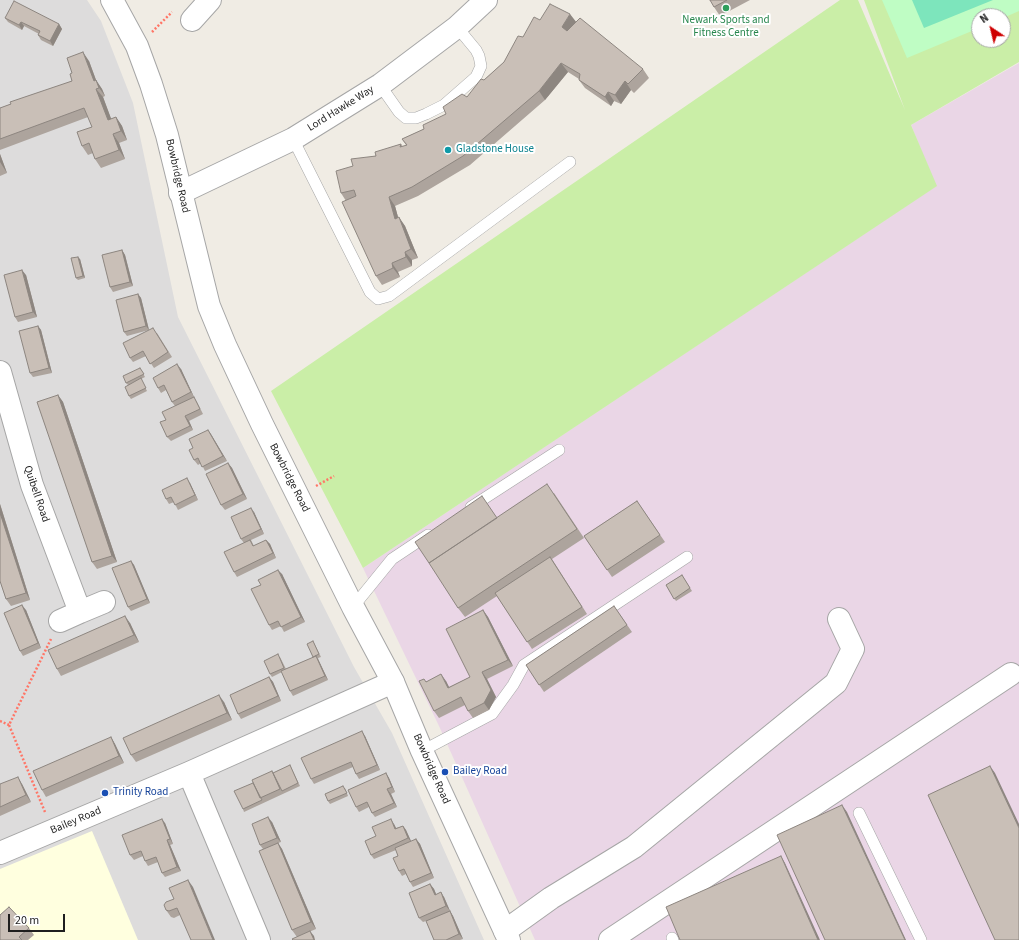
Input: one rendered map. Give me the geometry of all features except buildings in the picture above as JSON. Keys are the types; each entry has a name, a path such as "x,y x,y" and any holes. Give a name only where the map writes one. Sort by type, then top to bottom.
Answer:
{"street":[{"name":"Bowbridge Road","path":"112,0 137,46 151,84 167,135 180,193 209,306 222,339 262,424 353,607 393,682 422,751 507,936"},
{"path":"192,20 210,0"},
{"name":"Lord Hawke Way","path":"180,193 292,139 380,86 457,27 475,3"},
{"name":"Quibell Road","path":"0,372 32,486 80,612"},
{"path":"60,621 104,602"},
{"path":"507,936 551,898 634,847 836,683 853,649 839,619"},
{"path":"610,940 1010,674"},
{"name":"Bailey Road","path":"0,853 189,773 393,682"},
{"path":"189,773 259,940"}],"lane":[{"path":"380,86 399,112 406,118 416,118 444,105 476,77 481,66 476,50 457,27"},
{"path":"292,139 370,292 378,299 389,296 570,162"},
{"path":"459,515 559,450"},
{"path":"353,607 392,559 439,528"},
{"path":"422,751 492,714 513,685 524,665 686,557"},
{"path":"859,813 921,940"}],"path":[{"path":"149,35 173,10"},
{"path":"9,725 60,621"},
{"path":"0,721 9,725 53,830"}],"shaded area":[{"path":"0,0 87,0 101,21 133,103 178,317 354,667 392,733 484,940 0,940"},
{"path":"1019,63 1019,940 535,940 439,726 363,568 936,186 911,125"},
{"path":"92,831 138,940 0,940 0,869"}],"green space":[{"path":"840,0 858,0 905,110 864,0 1019,0 1019,62 911,125 937,186 363,568 271,391"},
{"path":"882,0 1019,0 1019,11 1011,14 1011,8 971,8 971,31 907,58"},
{"path":"912,0 993,0 971,8 924,28"}],"place":[{"name":"Newark Sports and Fitness Centre","path":"726,8"},
{"name":"Gladstone House","path":"448,150"},
{"name":"Bailey Road","path":"445,772"},
{"name":"Trinity Road","path":"105,793"}]}
